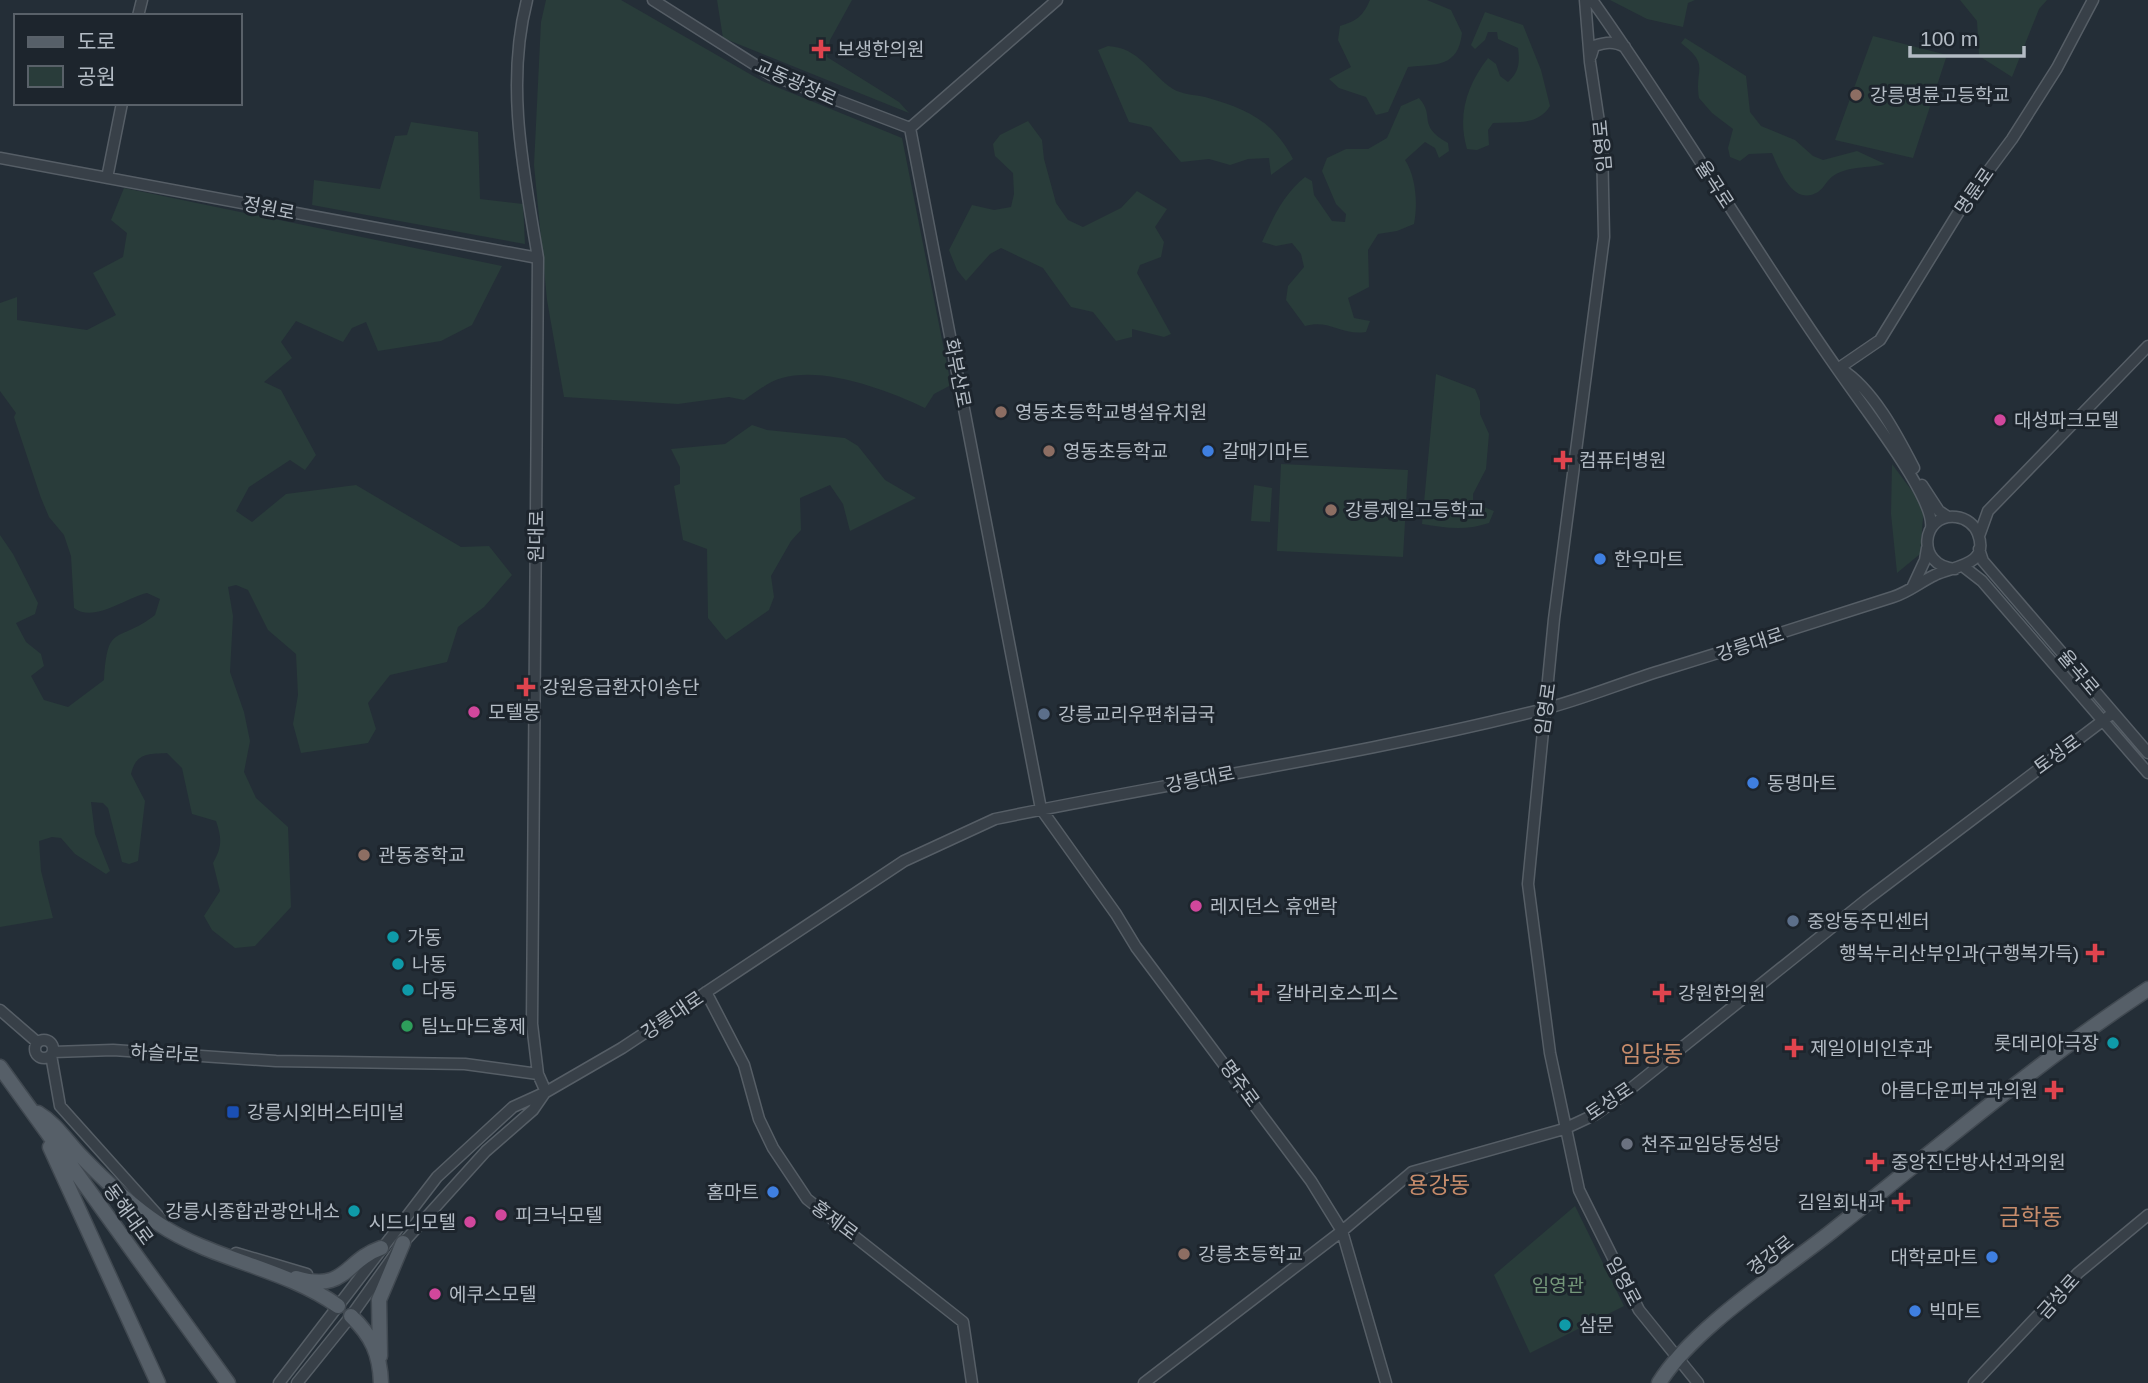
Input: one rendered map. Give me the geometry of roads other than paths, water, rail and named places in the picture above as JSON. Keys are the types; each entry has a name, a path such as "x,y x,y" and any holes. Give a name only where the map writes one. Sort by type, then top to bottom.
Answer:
{"main road":[{"name":"경강로","path":"1659,1383 1676,1357 1768,1280 2075,1040 2148,989"},
{"name":"동해대로","path":"0,1068 228,1383"},
{"path":"31,1108 50,1120 77,1152 118,1192 158,1224 192,1243 308,1282 341,1277 366,1253 381,1248"},
{"path":"31,1108 158,1383"},
{"path":"382,1383 379,1300 403,1243"},
{"path":"269,1270 338,1306"},
{"path":"351,1316 369,1335 380,1356"}],"street":[{"name":"원대로","path":"527,0 519,53 517,104 522,158 538,258 532,1024 538,1074 546,1092"},
{"name":"교동광장로","path":"653,0 771,75 910,128"},
{"path":"910,128 1057,0"},
{"name":"임영로","path":"1585,0 1590,62 1602,142 1604,237 1562,556 1528,884 1550,1053 1579,1190 1624,1286 1639,1310 1698,1383"},
{"name":"율곡로","path":"1592,0 1626,47 1777,279 1899,455 1930,513 1931,528"},
{"name":"명륜로","path":"1839,368 1880,340 1963,205 2012,139 2057,68 2093,0"},
{"path":"1590,62 1594,46 1615,42 1626,47"},
{"path":"107,178 122,105"},
{"name":"화부산로","path":"910,128 1041,809"},
{"name":"정원로","path":"0,158 538,258"},
{"path":"1910,590 1925,560 1931,528 1948,517 1969,519 1988,511 2147,351"},
{"name":"율곡로","path":"1839,368 1857,379 1903,447 1924,489 1939,511 1948,517"},
{"path":"1959,568 1970,563 1979,550 1979,536 1988,511"},
{"path":"1961,518 1974,527 1979,536"},
{"path":"1927,544 1933,560 1939,565 1959,568 1982,581 2148,773"},
{"name":"율곡로","path":"1979,550 1983,561 2148,753"},
{"name":"강릉대로","path":"279,1383 437,1177 484,1131 513,1107 546,1092 622,1048 904,861 995,819 1545,709 1910,590 1936,575 1959,568"},
{"name":"토성로","path":"1144,1383 1342,1231 1412,1172 1564,1129 1596,1114 1867,900 2113,713"},
{"name":"명주로","path":"1041,809 1116,914 1136,947 1311,1181 1342,1231 1386,1383"},
{"name":"홍제로","path":"706,992 744,1065 759,1119 807,1199 963,1322 972,1383"},
{"path":"0,1010 37,1042 34,1051 37,1056 46,1058 52,1054 60,1107 131,1188 169,1227 192,1243"},
{"name":"하슬라로","path":"52,1054 113,1050 276,1061 465,1064 538,1074"},
{"name":"강릉대로","path":"297,1383 351,1316 403,1243 486,1151 533,1110 546,1092"},
{"name":"금성로","path":"1974,1383 2078,1273 2148,1215"},
{"path":"178,1233 292,1271 341,1277"},
{"path":"338,1306 351,1316"}],"place":[{"name":"보생한의원","path":"821,49"},
{"name":"강릉명륜고등학교","path":"1856,95"},
{"name":"영동초등학교병설유치원","path":"1001,412"},
{"name":"대성파크모텔","path":"2000,420"},
{"name":"영동초등학교","path":"1049,451"},
{"name":"갈매기마트","path":"1208,451"},
{"name":"컴퓨터병원","path":"1563,460"},
{"name":"강릉제일고등학교","path":"1331,510"},
{"name":"한우마트","path":"1600,559"},
{"name":"강원응급환자이송단","path":"526,687"},
{"name":"모텔몽","path":"474,712"},
{"name":"강릉교리우편취급국","path":"1044,714"},
{"name":"동명마트","path":"1753,783"},
{"name":"관동중학교","path":"364,855"},
{"name":"레지던스 휴앤락","path":"1196,906"},
{"name":"중앙동주민센터","path":"1793,921"},
{"name":"가동","path":"393,937"},
{"name":"행복누리산부인과(구행복가득)","path":"2095,953"},
{"name":"나동","path":"398,964"},
{"name":"다동","path":"408,990"},
{"name":"갈바리호스피스","path":"1260,993"},
{"name":"강원한의원","path":"1662,993"},
{"name":"팀노마드홍제","path":"407,1026"},
{"name":"롯데리아극장","path":"2113,1043"},
{"name":"제일이비인후과","path":"1794,1048"},
{"name":"아름다운피부과의원","path":"2054,1090"},
{"name":"강릉시외버스터미널","path":"233,1112"},
{"name":"천주교임당동성당","path":"1627,1144"},
{"name":"중앙진단방사선과의원","path":"1875,1162"},
{"name":"홈마트","path":"773,1192"},
{"name":"김일회내과","path":"1901,1202"},
{"name":"강릉시종합관광안내소","path":"354,1211"},
{"name":"피크닉모텔","path":"501,1215"},
{"name":"시드니모텔","path":"470,1222"},
{"name":"강릉초등학교","path":"1184,1254"},
{"name":"대학로마트","path":"1992,1257"},
{"name":"에쿠스모텔","path":"435,1294"},
{"name":"빅마트","path":"1915,1311"},
{"name":"삼문","path":"1565,1325"}],"district":[{"name":"임당동","path":"1652,1054"},
{"name":"용강동","path":"1439,1185"},
{"name":"금학동","path":"2031,1217"}],"park label":[{"name":"임영관","path":"1558,1285"}]}
